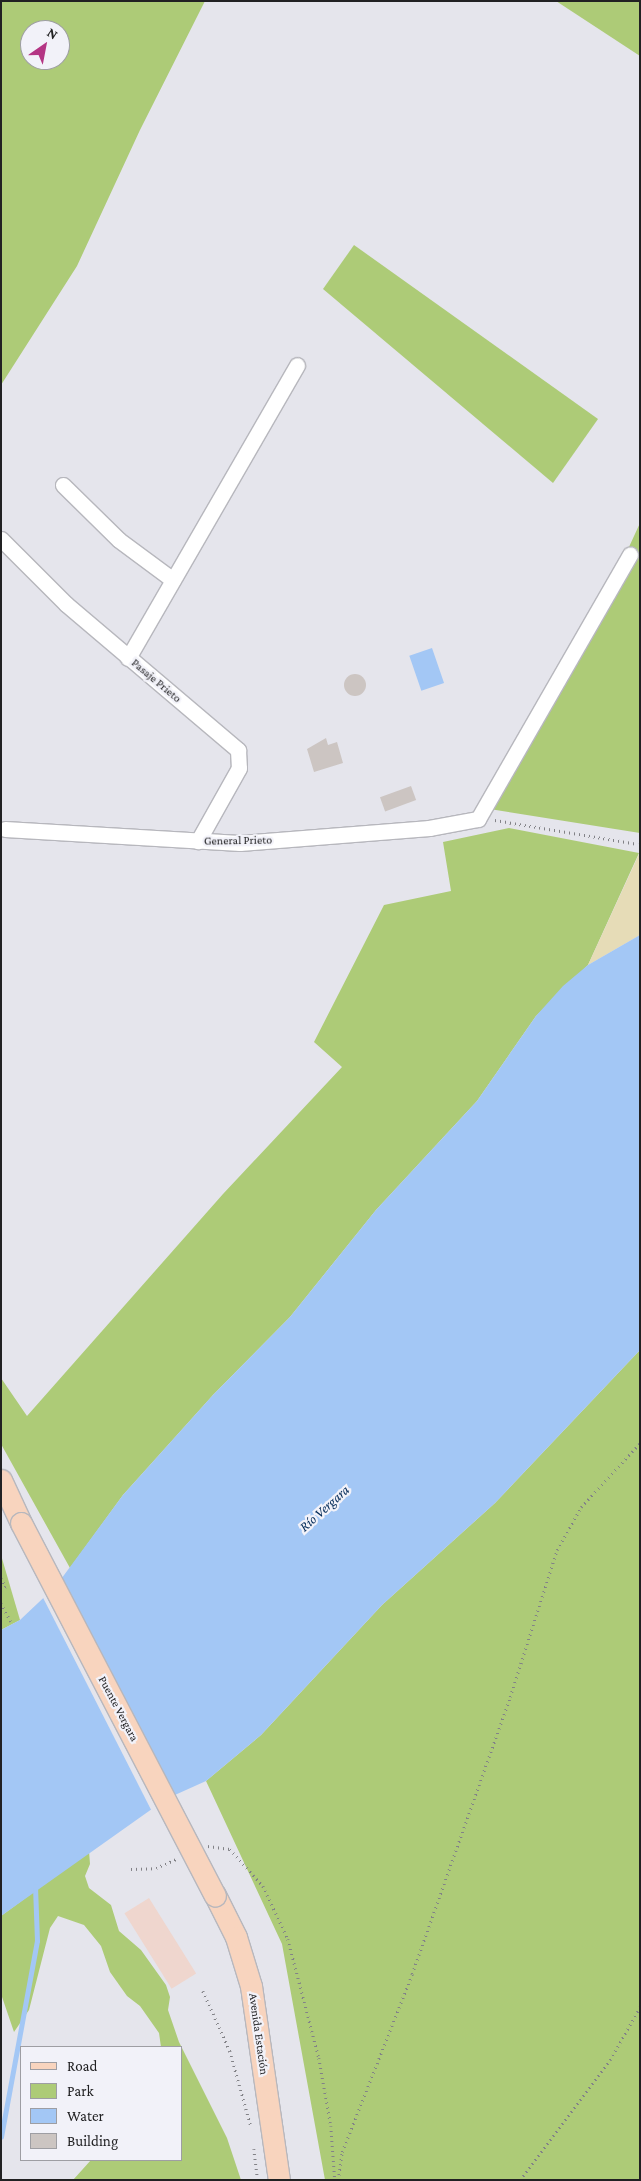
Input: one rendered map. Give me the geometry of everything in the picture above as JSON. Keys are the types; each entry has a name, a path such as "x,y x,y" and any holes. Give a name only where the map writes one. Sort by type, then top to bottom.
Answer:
{"main road":[{"name":"Puente Vergara","path":"1,1480 215,1895"},
{"name":"Avenida Estación","path":"215,1895 239,1945 251,1986 279,2180"}],"street":[{"path":"128,658 297,365"},
{"path":"63,484 119,540 173,580"},
{"name":"Pasaje Prieto","path":"1,538 66,604 240,754 239,768 198,841"},
{"path":"478,819 630,555"},
{"name":"General Prieto","path":"3,827 240,843 428,828 478,819"}],"path":[{"path":"478,819 638,844"},
{"path":"336,2180 342,2152 425,1938 510,1697 557,1550 586,1500 640,1443"},
{"path":"1,1578 6,1587 1,1590"},
{"path":"1,1603 12,1622"},
{"path":"201,1849 210,1845 230,1849 262,1886 288,1939 319,2058 331,2126 336,2180"},
{"path":"131,1869 156,1868 183,1856"},
{"path":"203,1991 230,2051 252,2134"},
{"path":"520,2180 610,2060 640,2007"},
{"path":"254,2143 258,2180"}],"shaded area":[{"path":"149,1898 196,1973 172,1989 124,1913"}],"green space":[{"path":"1,1 205,1 140,130 77,266 1,385"},
{"path":"556,1 640,1 640,56"},
{"path":"354,245 598,419 553,483 323,289"},
{"path":"640,523 640,833 477,807 629,547"},
{"path":"509,828 639,853 588,965 536,1016 477,1101 376,1210 290,1317 213,1395 123,1495 70,1568 1,1444 1,1378 27,1416 223,1194 342,1067 314,1042 384,905 451,891 443,842"},
{"path":"640,1350 640,2180 325,2180 282,1944 206,1781 261,1735 382,1605 495,1503"},
{"path":"1,1555 20,1620 1,1630"},
{"path":"89,1851 90,1864 85,1876 89,1888 111,1905 119,1931 141,1950 166,1985 170,1997 168,2010 181,2046 161,2046 159,2033 140,2006 127,1996 110,1972 101,1946 84,1925 58,1916 50,1928 29,2010 14,2032 1,1994 1,1916"},
{"path":"182,2048 227,2138 241,2180 73,2180 90,2161 182,2161"}],"sand":[{"path":"640,852 640,935 588,965"}],"water":[{"path":"432,648 444,683 421,691 409,656"},
{"name":"Río Vergara","path":"640,935 640,1350 495,1503 382,1605 261,1735 206,1781 166,1799 1,1916 1,1630 20,1620 56,1586 123,1495 213,1395 290,1317 376,1210 477,1101 536,1016 563,986 588,965"}],"pier":[{"path":"54,1584 166,1803 151,1810 40,1591"}],"building":[{"path":"355,674 363,677 366,685 363,693 355,696 347,693 344,685 347,677"},
{"path":"326,738 328,745 337,742 343,763 314,772 307,749"},
{"path":"411,786 416,800 385,811 380,797"}],"waterway":[{"path":"1,2137 37,1941 35,1887"}]}
